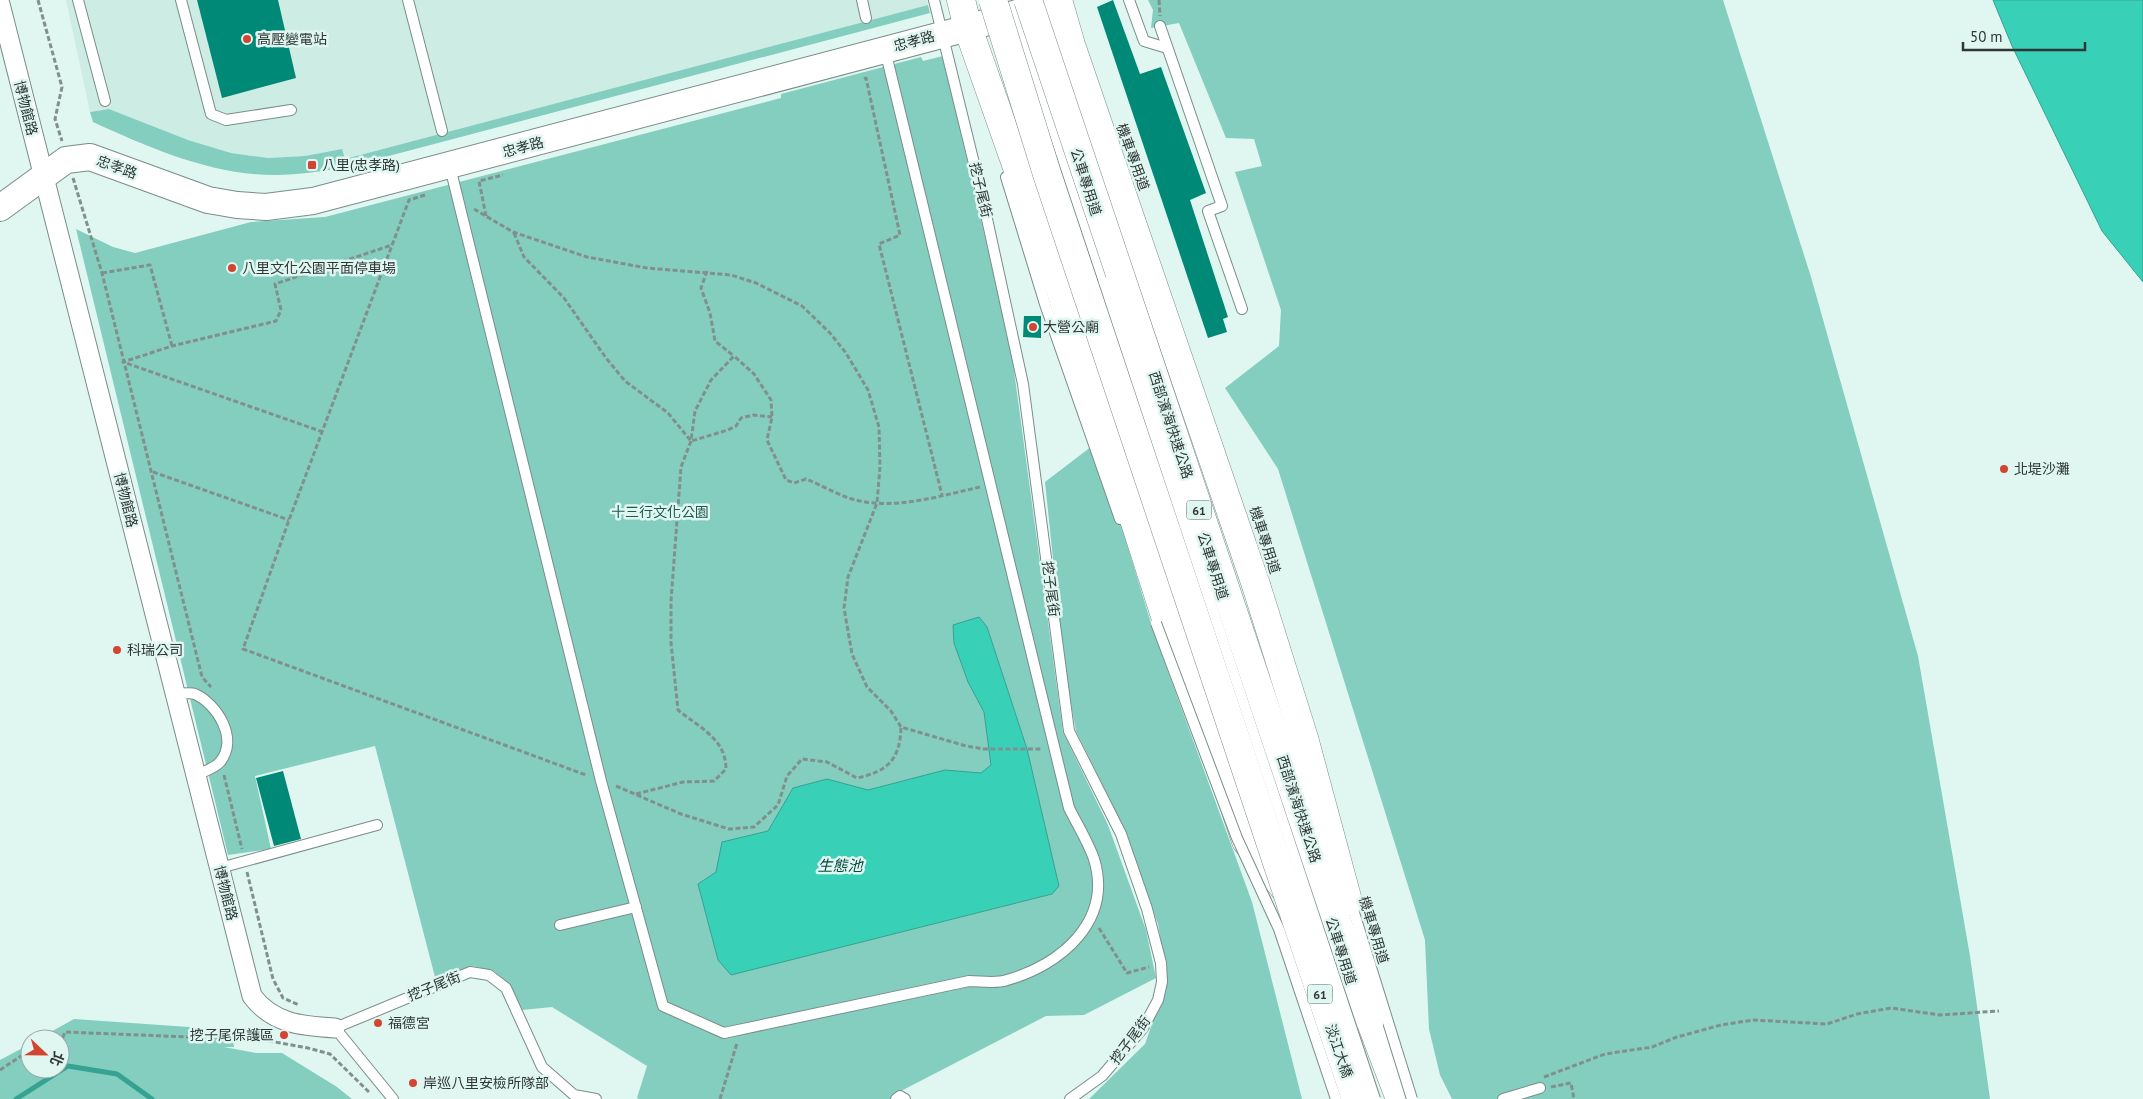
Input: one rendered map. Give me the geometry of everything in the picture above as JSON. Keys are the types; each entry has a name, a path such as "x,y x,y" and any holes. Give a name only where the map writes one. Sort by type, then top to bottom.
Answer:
{"highway":[{"path":"960,0 956,31 1166,619 1218,758 1246,841 1285,889"},
{"path":"1058,0 1071,45 1151,262 1285,673 1349,904 1371,972 1374,1007 1370,1020"},
{"name":"61","path":"1012,5 1047,174 1285,889"},
{"name":"西部濱海快速公路","path":"1012,5 1370,1020"},
{"name":"淡江大橋","path":"1285,889 1356,1099"},
{"name":"61","path":"1370,1020 1400,1099"}],"street":[{"name":"忠孝路","path":"0,208 66,160 90,157 208,200 266,207 313,201 450,167 956,31 1012,5 1058,0"},
{"name":"博物館路","path":"0,4 252,996"},
{"name":"挖子尾街","path":"252,996 262,1009 274,1017 306,1026 335,1028"}],"lane":[{"path":"78,0 105,101"},
{"path":"181,0 211,114 226,120 291,110"},
{"path":"408,0 442,131"},
{"path":"862,0 866,18"},
{"path":"934,0 956,31 971,59 994,134"},
{"path":"1128,0 1144,41 1167,48"},
{"name":"公車專用道","path":"1012,5 1375,1099"},
{"path":"1160,26 1222,206 1208,211 1242,309"},
{"name":"挖子尾街","path":"956,31 1023,384 1069,731 1121,834 1147,909 1161,963 1162,982 1158,1000 1143,1028 1102,1076 1070,1099"},
{"path":"450,167 601,781 663,1006 724,1033 969,981 1005,981 1043,968 1072,946 1092,917 1098,891 1094,860 1070,808 885,49"},
{"path":"1002,162 1053,299 1123,529"},
{"name":"機車專用道","path":"1151,262 1266,586 1351,903 1412,1099"},
{"path":"1153,614 1237,838 1279,928 1336,1099"},
{"path":"175,694 193,693 210,704 224,723 227,744 220,762 196,775"},
{"path":"220,868 377,825"},
{"path":"560,925 636,907"},
{"name":"挖子尾街","path":"335,1028 470,972 489,975 506,988 542,1067 574,1096 596,1099"},
{"path":"335,1028 393,1099"},
{"path":"1503,1099 1540,1088"},
{"path":"896,1099 900,1096 906,1099"}],"path":[{"path":"38,0 62,87 54,119 69,161 102,273 202,678 216,692"},
{"path":"857,80 866,78 900,236 879,244 942,495"},
{"path":"486,216 479,181 507,173"},
{"path":"438,192 459,200 486,216 513,232 587,257 647,268 707,271 730,275 756,283 802,306 846,353 868,390 879,427 880,467 877,504 848,577 844,608 852,654 868,687 891,710 901,727 900,744 892,761 878,773 857,778 827,762 802,759 786,776 778,805 754,827 729,828 681,814 636,794 243,649 289,520 409,200 438,192"},
{"path":"513,232 524,257 564,298 625,382 668,413 691,441"},
{"path":"123,362 172,346 276,321 281,310 275,284 392,246"},
{"path":"102,273 150,265 172,346"},
{"path":"707,271 701,288 710,313 715,341 754,374 771,400 772,417 767,440 786,480 794,483 806,479 851,499 877,504 942,495 990,485"},
{"path":"636,794 683,782 714,780 726,769 726,755 717,741 678,710 671,643 671,601 681,467 691,441 695,411 711,380 734,356"},
{"path":"123,362 323,432"},
{"path":"691,441 728,430 736,426 741,418 753,415 772,417"},
{"path":"152,472 289,520"},
{"path":"901,727 984,749 1034,749"},
{"path":"229,769 224,776 273,979 283,998 304,1007 306,1026"},
{"path":"1092,917 1127,973 1161,963"},
{"path":"1518,1094 1541,1078 1605,1054 1652,1047 1677,1037 1721,1025 1753,1020 1827,1024 1857,1014 1892,1008 1940,1015 1999,1011"},
{"path":"720,1099 726,1073 744,1029"},
{"path":"70,1032 264,1040 330,1054 376,1099"},
{"path":"0,1070 20,1057"},
{"path":"1540,1088 1571,1083 1574,1099"}],"shaded area":[{"path":"66,0 927,0 928,5 345,159 342,149 305,156 268,158 231,153 188,140 109,109 90,112"}],"green space":[{"path":"1148,0 1723,0 1811,277 1918,656 1970,956 1990,1099 1452,1099 1440,1075 1429,1029 1425,940 1278,469 1225,388 1279,346 1281,310 1235,172 1262,166 1254,139 1226,138 1179,23 1151,28 1153,10"},
{"path":"928,5 930,13 347,167 311,172 284,175 251,174 204,165 159,150 93,122 90,112 109,109 188,140 231,153 268,158 305,156 342,149 345,159"},
{"name":"十三行文化公園","path":"943,56 1011,349 1063,732 1108,825 1146,930 1156,978 1084,1015 1046,1016 899,1092 890,1099 639,1099 637,1098 647,1066 552,1007 522,1010 510,985 494,971 473,966 436,981 375,746 255,776 271,849 228,855 76,229 113,247 135,253 251,222 325,217 781,98 781,94 921,57 923,61"},
{"path":"1096,443 1154,633 1252,902 1302,1099 1089,1099 1145,1044 1167,981 1158,924 1120,820 1076,731 1065,673 1045,482"},
{"path":"74,1019 232,1030 234,1047 224,1047 256,1053 282,1053 337,1087 352,1099 0,1099 0,1060 20,1049 20,1079 70,1079 70,1029 56,1029"}],"water":[{"path":"1993,0 2143,0 2143,282 2102,231 2012,46"},
{"name":"生態池","path":"979,617 987,627 1027,749 1059,886 1052,894 731,975 718,960 698,884 716,872 722,842 768,831 793,788 827,779 868,790 945,770 981,773 991,765 984,712 968,682 954,643 953,625"}],"building":[{"name":"高壓變電站","path":"197,0 278,0 296,78 222,98"},
{"path":"1113,0 1140,74 1161,67 1206,193 1190,200 1228,317 1223,319 1227,332 1208,338 1097,7"},
{"name":"大營公廟","path":"1024,316 1041,316 1041,338 1023,337"},
{"path":"283,771 301,839 274,846 256,778"}],"waterway":[{"path":"16,1099 68,1066 117,1074 152,1099"}],"place":[{"name":"高壓變電站","path":"247,39"},
{"name":"八里(忠孝路)","path":"312,165"},
{"name":"八里文化公園平面停車場","path":"232,268"},
{"name":"大營公廟","path":"1033,327"},
{"name":"北堤沙灘","path":"2004,469"},
{"name":"科瑞公司","path":"117,650"},
{"name":"福德宮","path":"378,1023"},
{"name":"挖子尾保護區","path":"284,1035"},
{"name":"岸巡八里安檢所隊部","path":"413,1083"}]}
